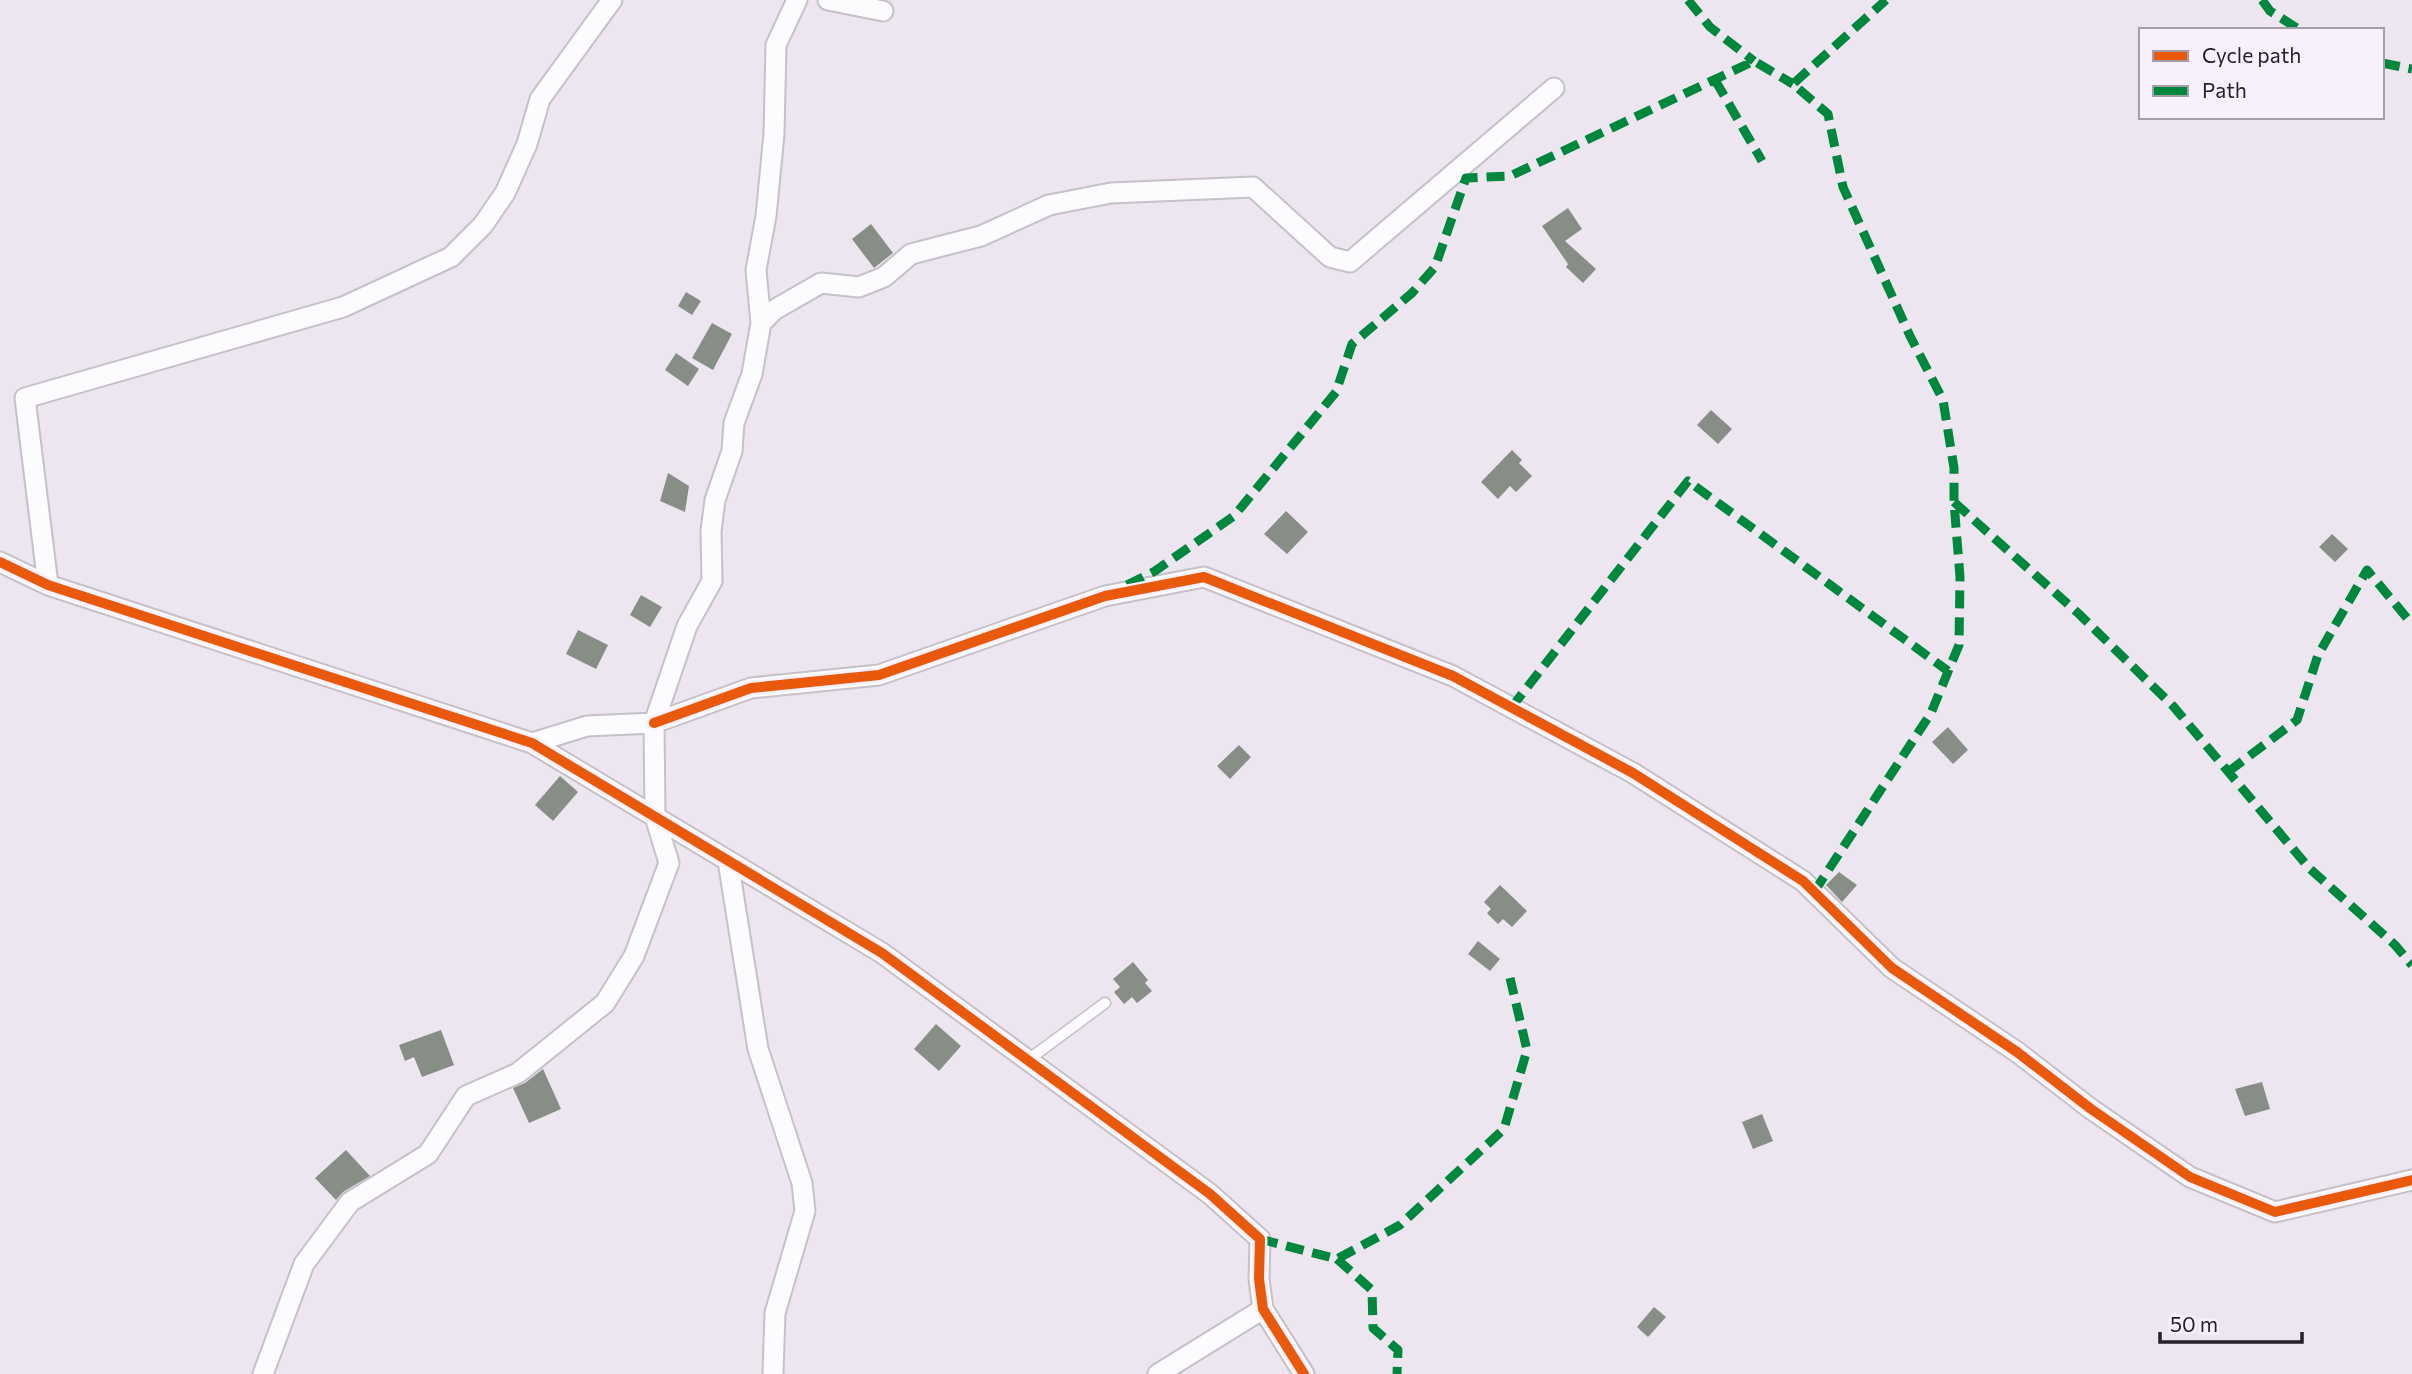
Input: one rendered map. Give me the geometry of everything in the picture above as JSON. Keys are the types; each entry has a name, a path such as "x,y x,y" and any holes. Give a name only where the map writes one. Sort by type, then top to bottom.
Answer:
{"street":[{"path":"48,585 25,398 343,307 450,257 483,225 505,193 527,144 540,99 612,0"},
{"path":"263,1374 304,1264 350,1202 428,1154 466,1096 518,1073 605,1003 634,956 669,863 655,817 654,723 687,626 712,581 711,531 715,500 732,451 734,423 752,374 761,323 756,270 766,216 774,134 776,44 797,0"},
{"path":"828,0 883,11"},
{"path":"761,323 774,310 821,283 859,287 884,276 911,254 981,236 1049,205 1111,193 1253,187 1330,257 1350,262 1554,88"},
{"path":"0,562 48,585 532,743 882,953 1210,1194 1260,1239 1259,1279 1263,1309 1304,1374"},
{"path":"532,743 587,726 654,723 751,688 879,676 1105,596 1204,577 1453,676 1633,773 1803,881 1892,968 2017,1052 2091,1109 2190,1177 2275,1212 2412,1180"},
{"path":"727,861 758,1049 802,1183 805,1211 775,1313 773,1374"},
{"path":"1158,1374 1263,1309"}],"lane":[{"path":"1028,1060 1105,1003"}],"building":[{"path":"1568,208 1582,229 1565,241 1596,269 1583,283 1566,267 1568,264 1542,226"},
{"path":"871,224 893,253 874,268 852,239"},
{"path":"686,292 701,301 692,315 678,306"},
{"path":"712,323 732,334 713,370 692,358"},
{"path":"676,353 699,369 688,386 665,370"},
{"path":"1711,410 1732,429 1718,444 1697,425"},
{"path":"1512,450 1522,460 1519,463 1532,476 1516,492 1510,486 1498,499 1481,482"},
{"path":"668,473 689,486 685,512 660,501"},
{"path":"1286,511 1308,532 1287,554 1264,534"},
{"path":"2332,534 2348,549 2335,562 2319,547"},
{"path":"641,595 662,607 650,627 630,615"},
{"path":"578,630 608,645 596,669 566,654"},
{"path":"1948,727 1968,750 1953,764 1932,742"},
{"path":"1239,745 1251,757 1230,779 1217,766"},
{"path":"560,776 578,792 553,821 535,805"},
{"path":"1839,872 1857,885 1842,902 1826,885"},
{"path":"1500,885 1527,911 1512,927 1503,919 1498,924 1487,913 1491,909 1484,902"},
{"path":"1478,941 1500,959 1490,971 1468,954"},
{"path":"1133,962 1148,980 1145,983 1152,991 1137,1003 1132,997 1124,1004 1114,992 1120,987 1113,979"},
{"path":"936,1024 961,1046 939,1071 914,1049"},
{"path":"441,1030 454,1065 422,1077 414,1057 405,1061 399,1045"},
{"path":"543,1069 561,1109 529,1123 513,1088 525,1083"},
{"path":"2262,1082 2270,1109 2245,1116 2235,1089"},
{"path":"1762,1114 1773,1141 1753,1149 1742,1122"},
{"path":"346,1150 370,1176 343,1192 336,1200 315,1178"},
{"path":"1654,1307 1666,1317 1648,1337 1637,1327"}],"marked path":[{"path":"1688,0 1710,27 1754,61"},
{"path":"1814,892 1931,713 1959,645 1960,577 1954,468 1943,400 1910,336 1843,187 1828,114 1793,84 1886,0"},
{"path":"2262,0 2270,11 2297,28"},
{"path":"1127,585 1155,571 1234,516 1336,392 1352,344 1412,293 1435,267 1466,178 1510,176 1754,61 1793,84"},
{"path":"2384,63 2412,69"},
{"path":"1715,80 1762,161"},
{"path":"1511,708 1688,481 1948,671"},
{"path":"1954,502 2079,614 2173,706 2309,868 2395,945 2412,965"},
{"path":"2228,772 2297,720 2318,655 2367,570 2412,624"},
{"path":"1260,1239 1337,1259 1400,1225 1504,1129 1527,1050 1510,978"},
{"path":"1337,1259 1372,1290 1373,1328 1398,1350 1397,1374"}],"cycle path":[{"path":"0,562 48,585 532,743 882,953 1210,1194 1260,1239 1259,1279 1263,1309 1304,1374"},
{"path":"654,723 751,688 879,675 1105,596 1204,577 1453,676 1633,773 1803,881 1892,968 2017,1052 2091,1109 2190,1177 2275,1212 2412,1180"}]}
